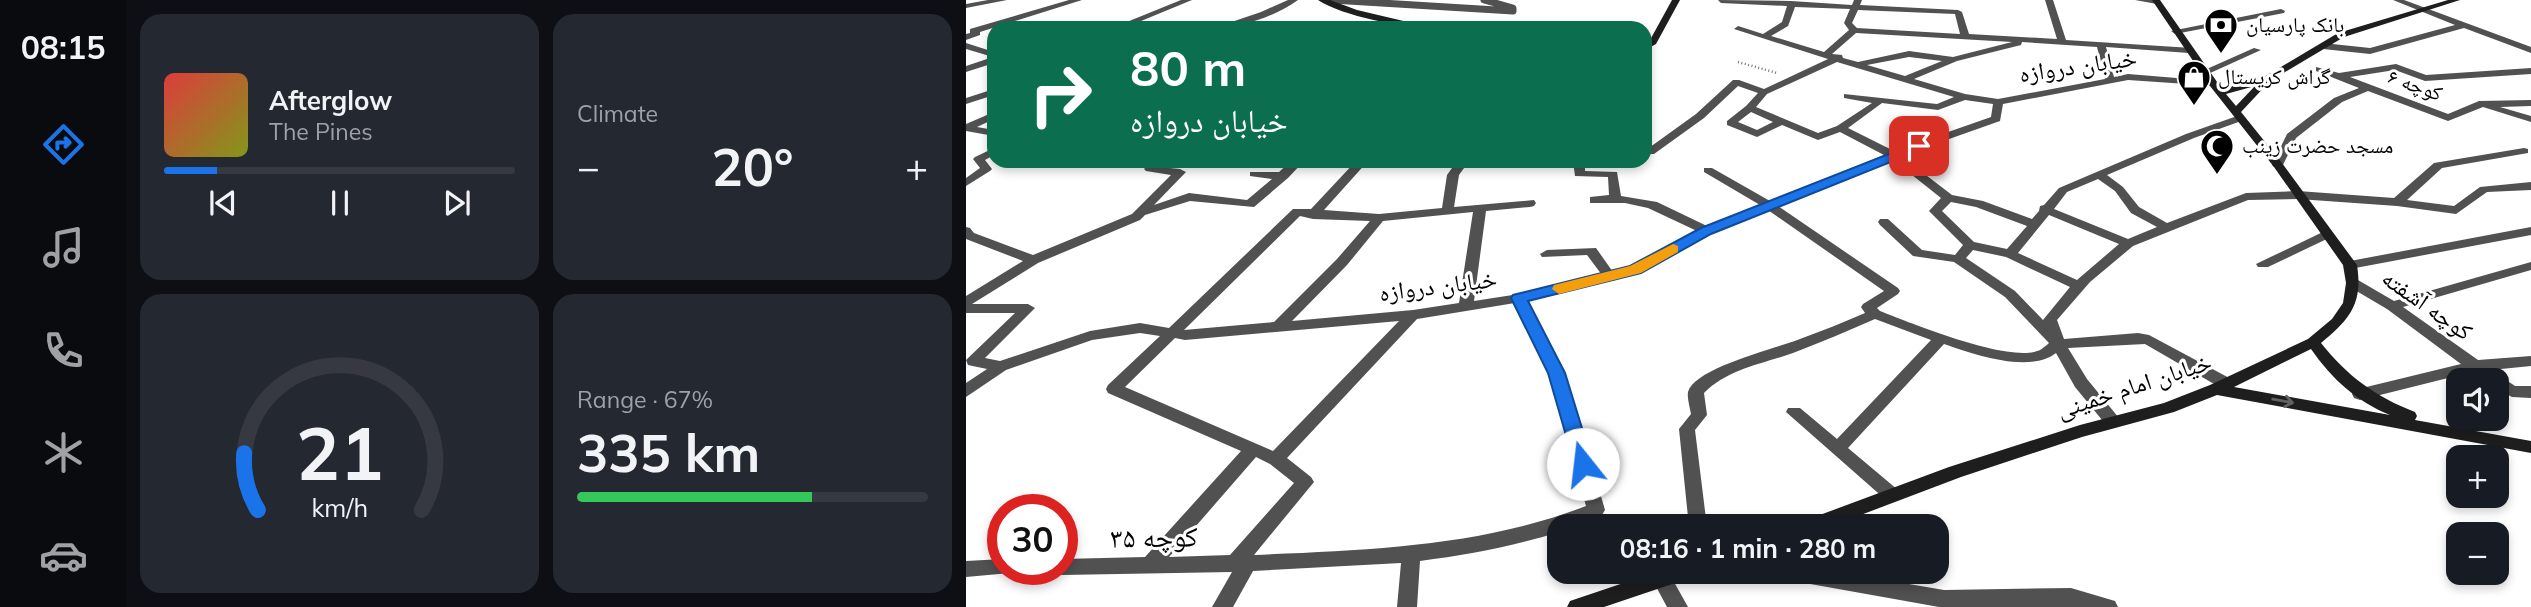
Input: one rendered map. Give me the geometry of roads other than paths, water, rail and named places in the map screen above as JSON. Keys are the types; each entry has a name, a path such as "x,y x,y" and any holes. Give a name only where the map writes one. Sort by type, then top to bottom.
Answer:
{"street":[{"path":"966,6 1003,0"},
{"path":"1007,21 1078,0"},
{"path":"1133,21 1188,0"},
{"path":"1242,21 1294,0"},
{"path":"1322,0 1355,12 1397,21"},
{"path":"1652,44 1676,0"},
{"path":"2049,0 2062,42"},
{"path":"2139,0 2157,1"},
{"path":"2397,0 2530,49"},
{"path":"2010,254 2044,209 2063,190 2238,115 2267,79 2341,35 2456,0"},
{"path":"1721,1 1857,2 1958,12 1965,34"},
{"name":"خیابان امام خمینی","path":"1842,514 1967,467 2168,408 2221,387 2314,342 2337,322 2350,303 2353,283 2350,265 2278,165 2213,83 2157,1"},
{"path":"1854,30 1848,23 1857,2"},
{"path":"1766,35 1783,29 1789,22 1791,3"},
{"path":"2175,31 2281,11"},
{"path":"2323,46 2370,51 2464,25"},
{"path":"966,37 977,33 973,31 987,27"},
{"path":"1738,29 1860,63 1964,97 1998,102"},
{"path":"1827,54 1854,30 1965,34 2189,50"},
{"path":"1906,79 1954,59 2029,40"},
{"path":"2101,45 2110,80"},
{"path":"966,46 987,55"},
{"path":"2213,83 2258,50"},
{"path":"1860,63 1909,54 1954,59"},
{"path":"1781,122 1756,134 1731,123 1763,92 1839,57"},
{"path":"966,69 987,61"},
{"path":"2338,76 2396,67 2425,78 2531,71"},
{"name":"کوچه ۶","path":"2319,69 2448,118 2479,104 2531,103"},
{"name":"خیابان دروازه","path":"966,391 1001,366 1090,336 1140,328 1185,335 1413,315 1519,298 1610,277 1636,269 1706,231 1893,155 1996,119 1998,102 2128,77 2213,83"},
{"path":"2213,83 2267,79"},
{"path":"1652,151 1700,116 1736,82 1763,92"},
{"path":"2278,165 2291,136 2338,100 2367,88"},
{"path":"966,102 987,94"},
{"path":"1847,96 1903,100 1938,107 1964,97"},
{"path":"980,97 987,100"},
{"path":"1749,108 1818,137 1841,128 1877,104 1877,100"},
{"path":"2479,104 2531,119"},
{"path":"966,128 987,119"},
{"path":"966,128 987,132"},
{"path":"1841,128 1893,155 1948,198 1979,204 2033,224"},
{"path":"2396,202 2438,165 2524,151"},
{"path":"966,183 986,169 979,159 987,154"},
{"path":"1136,217 1180,172 1151,168"},
{"path":"966,302 1033,260 1161,205 1189,197 1250,204 1291,168"},
{"path":"1313,215 1356,168"},
{"path":"1447,212 1453,175 1458,168"},
{"path":"1578,168 1578,174 1613,174 1615,198"},
{"path":"1708,170 1770,206 1893,291 1868,307 1875,314 1940,339 2020,358 2043,356 2058,344 2138,338 2149,340 2221,387 2446,429"},
{"path":"1254,174 1284,176"},
{"path":"2098,174 2119,189 2135,210 2165,227"},
{"path":"2113,422 2081,383 2058,344 2050,319 2079,286 2128,243 2246,197 2298,195 2396,202 2456,210 2484,189 2531,186"},
{"path":"1594,200 1615,198 1668,208 1706,231"},
{"path":"1948,198 1935,211 1970,245 2010,254 2079,286"},
{"path":"1222,607 1240,564 1305,482 1276,459 1114,389 1297,212 1379,218 1530,203"},
{"path":"1466,306 1480,208"},
{"path":"2044,209 2128,243"},
{"path":"1280,325 1342,262 1379,218"},
{"path":"1884,222 1918,253 1958,259 2010,294 2058,344"},
{"path":"966,231 969,236 1033,260"},
{"path":"2350,265 2531,231"},
{"path":"2263,264 2327,234"},
{"path":"1958,259 1970,245"},
{"path":"1547,254 1591,251 1610,277"},
{"path":"2392,306 2531,265"},
{"name":"کوچه آشفته","path":"2353,283 2392,306 2477,368"},
{"name":"کوچه ۳۵","path":"1078,566 1240,564 1411,556 1537,531 1597,510 1556,373 1519,298"},
{"path":"966,309 1028,308 974,361 1001,366"},
{"path":"1697,514 1687,429 1699,415 1696,392 1710,379 1745,363 1791,348 1875,314"},
{"path":"1276,459 1413,315"},
{"path":"1837,449 1940,339"},
{"path":"2314,342 2335,373 2360,394 2384,407 2446,429"},
{"path":"2360,394 2474,366 2531,361"},
{"name":"کوچه آشفته","path":"2509,389 2531,392"},
{"path":"1794,412 1892,495"},
{"path":"2456,431 2531,447"},
{"path":"1150,565 1254,449"},
{"path":"1407,607 1411,556"},
{"path":"966,569 987,568"},
{"path":"1577,607 1647,584"},
{"path":"1665,584 1678,607"},
{"path":"1851,584 1951,603 2071,597 2108,607"}],"lane":[{"path":"1332,0 1433,4 1506,13 1513,11 1513,8 1484,0"}],"place":[{"name":"بانک پارسیان","path":"2221,55"},
{"name":"گراش کریستال","path":"2194,107"},
{"name":"مسجد حضرت زینب","path":"2217,176"}]}
